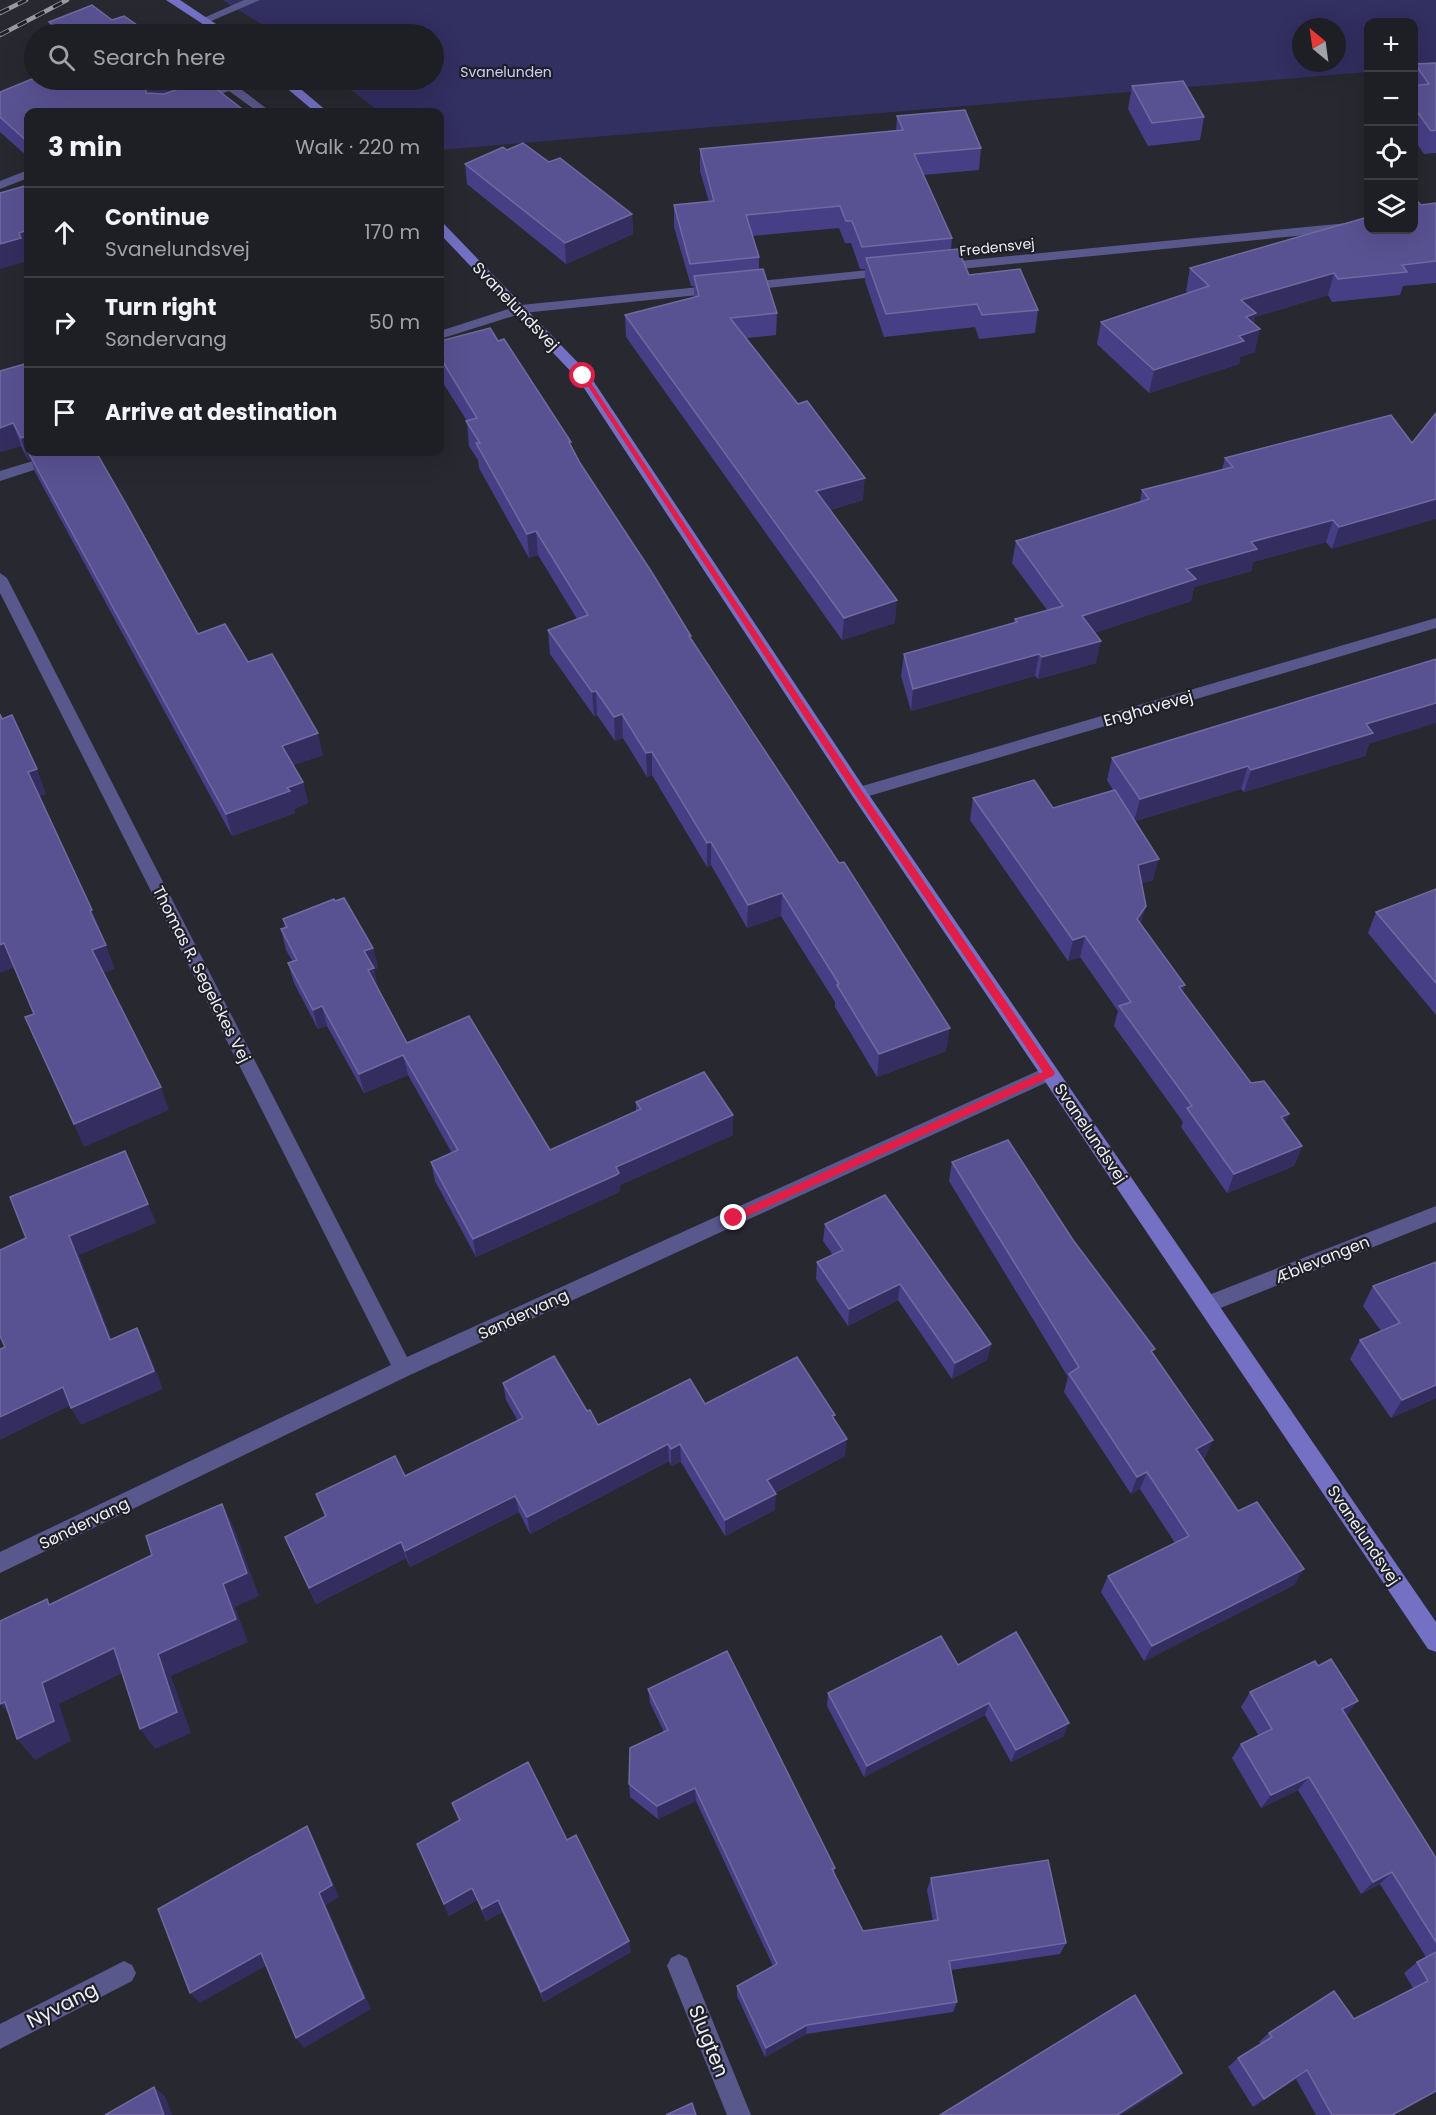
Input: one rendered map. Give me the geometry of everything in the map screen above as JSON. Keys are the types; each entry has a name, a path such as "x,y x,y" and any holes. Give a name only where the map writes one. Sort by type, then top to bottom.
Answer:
{"street":[{"path":"172,0 211,24"},
{"path":"205,20 254,0"},
{"path":"167,108 208,90"},
{"path":"236,90 260,108"},
{"path":"295,90 317,108"},
{"path":"0,185 24,176"},
{"name":"Fredensvej","path":"927,268 1364,225"},
{"name":"Svanelundsvej","path":"444,231 583,376 859,794 1436,1641"},
{"path":"444,334 521,309 903,271"},
{"path":"0,476 62,456"},
{"name":"Thomas R. Segelckes Vej","path":"0,578 403,1369"},
{"name":"Enghavevej","path":"859,794 1436,623"},
{"name":"Søndervang","path":"0,1563 403,1369 1050,1073"},
{"name":"Æblevangen","path":"1208,1304 1436,1214"},
{"name":"Slugten","path":"679,1966 739,2115"},
{"name":"Nyvang","path":"0,2037 124,1973"}],"green space":[{"name":"Svanelunden","path":"222,0 1436,0 1436,66 1418,68 1418,18 1364,18 1364,72 444,150 444,108 375,108 351,90 444,90 444,24 262,24"}],"building":[{"path":"92,5 112,20 124,16 136,24 52,24 49,22"},
{"path":"1436,63 1436,130 1431,131 1418,113 1418,85 1429,84 1418,68 1418,64"},
{"path":"1183,81 1204,117 1152,123 1132,86"},
{"path":"24,82 24,90 146,90 146,93 164,94 176,90 218,90 241,108 24,108 24,138 0,117 0,92"},
{"path":"965,110 981,148 914,154 952,238 862,247 852,221 846,221 840,206 746,215 759,257 690,264 674,205 714,201 700,149 903,130 897,116"},
{"path":"523,143 549,162 560,158 632,214 565,243 465,164 503,147 507,150"},
{"path":"24,186 24,231 19,233 21,238 0,244 0,193"},
{"path":"1418,202 1421,205 1436,203 1436,261 1402,265 1407,272 1338,279 1334,273 1241,300 1256,313 1246,317 1260,329 1239,336 1244,341 1154,370 1101,322 1209,286 1190,268 1364,218 1364,234 1418,234"},
{"path":"958,249 969,275 1020,269 1038,310 982,315 977,304 886,314 866,258"},
{"path":"763,269 777,313 730,318 798,404 807,401 865,478 816,491 897,600 844,618 625,315 699,296 694,276"},
{"path":"490,328 498,341 504,339 571,442 569,442 580,463 651,571 691,636 689,636 839,863 844,862 950,1028 879,1054 837,985 839,984 782,893 748,905 711,842 707,843 652,752 646,753 622,714 614,717 596,691 592,692 548,630 588,615 536,531 527,534 476,443 480,443 466,421 477,418 444,364 444,340"},
{"path":"24,364 24,437 21,438 13,423 0,428 0,371"},
{"path":"1436,413 1436,499 1339,527 1333,520 1251,542 1257,549 1186,569 1196,579 1082,616 1101,641 1042,657 1039,654 913,689 904,654 1017,622 1015,619 1063,606 1016,541 1149,499 1142,490 1233,467 1225,458 1391,415 1412,443"},
{"path":"30,456 98,456 198,634 225,624 248,662 272,654 318,733 282,746 303,782 287,788 290,791 226,814"},
{"path":"1436,659 1436,703 1366,724 1373,733 1251,770 1248,766 1140,799 1112,758"},
{"path":"0,714 2,719 12,715 37,769 28,772 106,945 92,950 161,1087 74,1124 25,1017 34,1014 4,943 0,945"},
{"path":"1034,780 1053,808 1115,790 1159,859 1138,865 1146,906 1137,919 1185,985 1179,987 1251,1083 1264,1081 1289,1114 1281,1117 1302,1146 1234,1174 1187,1108 1192,1106 1119,1006 1131,1002 1085,936 1073,940 973,798"},
{"path":"1436,889 1436,983 1376,912"},
{"path":"344,898 373,948 364,951 374,968 368,970 407,1043 469,1016 550,1150 641,1109 636,1102 704,1072 733,1115 616,1167 619,1173 616,1175 473,1239 431,1162 458,1150 403,1055 359,1074 322,1006 313,1010 288,963 297,960 281,929 287,927 283,919 334,899 335,901"},
{"path":"1008,1140 1073,1240 1155,1349 1151,1351 1213,1440 1196,1449 1238,1511 1257,1502 1304,1569 1152,1646 1108,1576 1189,1536 1147,1472 1137,1477 1069,1374 1079,1367 952,1162"},
{"path":"125,1151 148,1204 69,1236 110,1340 137,1328 154,1371 71,1408 63,1387 0,1417 0,1349 5,1347 0,1336 0,1250 26,1238 10,1197"},
{"path":"885,1195 991,1344 955,1363 900,1284 849,1309 817,1262 843,1250 825,1224"},
{"path":"1436,1262 1436,1385 1402,1400 1360,1340 1400,1323 1373,1286"},
{"path":"554,1356 598,1425 690,1379 705,1404 797,1357 835,1415 832,1416 847,1439 767,1480 776,1494 725,1520 680,1444 671,1449 668,1444 527,1517 515,1496 405,1551 401,1542 309,1588 285,1537 326,1516 316,1494 395,1456 405,1476 523,1418 503,1383"},
{"path":"222,1504 247,1573 223,1584 236,1619 158,1654 177,1712 140,1729 114,1648 42,1683 54,1721 17,1739 5,1702 0,1704 0,1621 47,1599 49,1605 152,1555 146,1536"},
{"path":"1016,1632 1069,1723 1016,1750 989,1703 867,1766 828,1693 941,1636 958,1665"},
{"path":"727,1651 835,1868 832,1869 863,1931 938,1920 931,1878 1048,1860 1066,1943 949,1961 957,2002 807,2025 766,2048 737,1986 777,1964 695,1788 657,1806 629,1784 630,1748 668,1730 648,1689"},
{"path":"1331,1659 1358,1701 1342,1709 1436,1858 1436,1942 1392,1872 1373,1882 1309,1777 1271,1795 1241,1744 1272,1729 1250,1692 1315,1661 1318,1666"},
{"path":"528,1762 567,1840 576,1835 629,1941 541,1992 498,1900 482,1909 472,1888 444,1904 417,1844 460,1820 452,1803"},
{"path":"307,1826 332,1885 319,1893 364,1998 296,2038 261,1953 190,1993 158,1909"},
{"path":"1436,1952 1436,2091 1392,2115 1332,2115 1307,2070 1264,2099 1238,2058 1272,2037 1269,2033 1334,1991 1354,2019 1428,1981 1417,1962"},
{"path":"1135,1995 1182,2073 1117,2115 940,2115"},
{"path":"154,2087 164,2115 105,2115"},
{"path":"692,2103 696,2115 666,2115"}],"railway":[{"path":"0,13 26,0"},
{"path":"0,35 67,0"}],"route":[{"path":"583,376 859,794 1050,1073 734,1218"}]}
